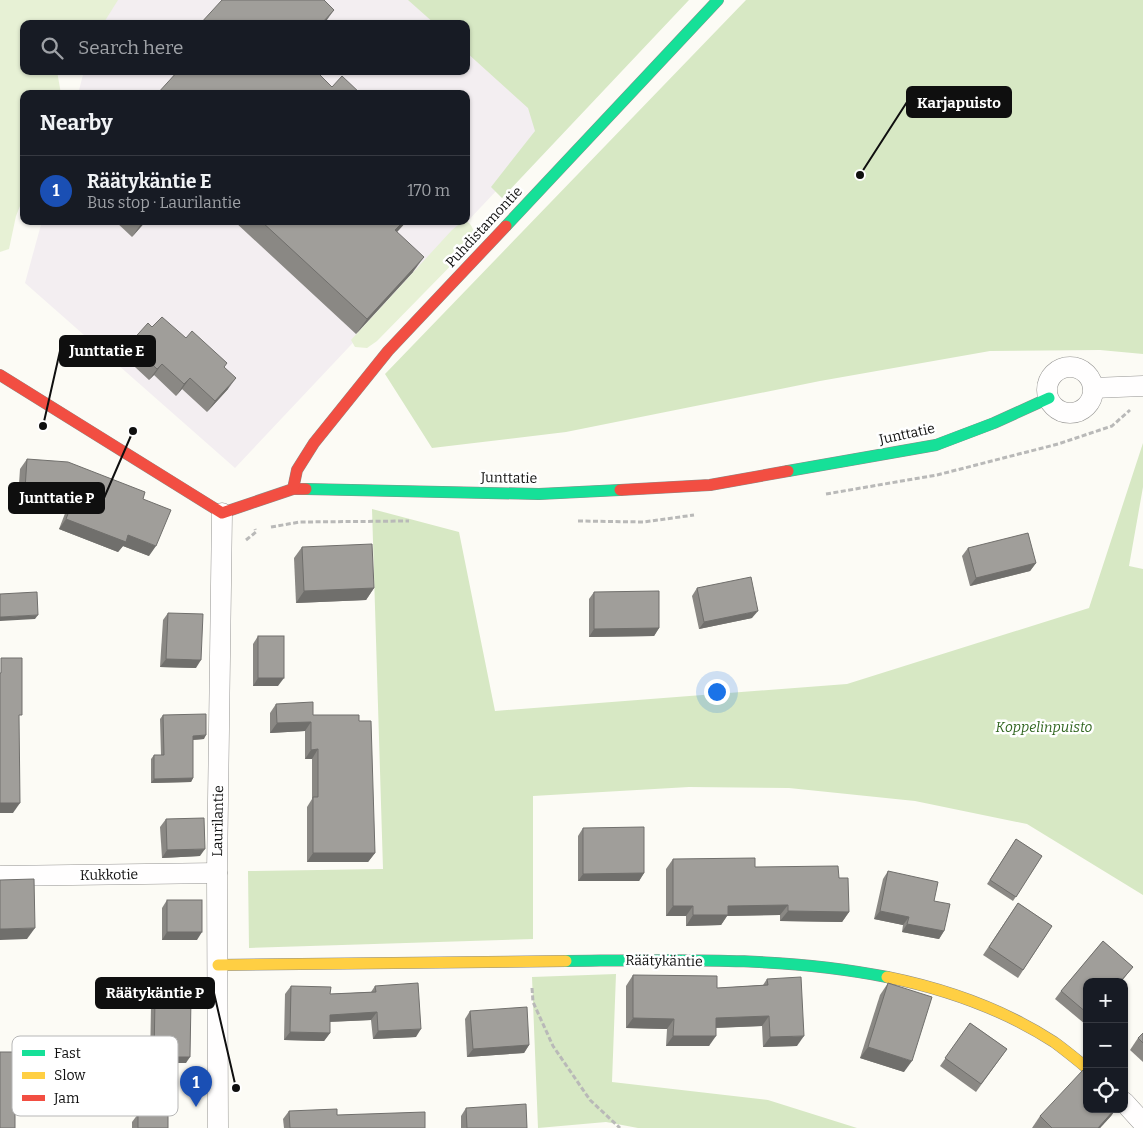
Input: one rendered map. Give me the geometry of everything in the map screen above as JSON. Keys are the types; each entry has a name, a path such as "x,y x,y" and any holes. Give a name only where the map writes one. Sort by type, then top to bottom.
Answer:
{"street":[{"name":"Puhdistamontie","path":"293,489 297,470 314,443 388,351 718,0"},
{"path":"1076,367 1082,370 1088,375 1093,388 1093,395 1086,408 1072,413 1058,410 1047,392 1051,378 1055,372 1062,368 1076,367"},
{"path":"0,375 222,513"},
{"path":"1093,388 1143,386"},
{"name":"Junttatie","path":"222,513 293,489 539,494 710,485 936,444 994,423 1049,398"},
{"name":"Laurilantie","path":"218,1128 218,873 222,513"},
{"name":"Kukkotie","path":"0,876 218,873"},
{"name":"Räätykäntie","path":"218,964 531,961 782,963 842,970 936,988 973,1000 1019,1021 1047,1038 1083,1065"},
{"path":"1128,1106 1143,1123"}],"path":[{"path":"531,961 533,1002 553,1046 590,1100 620,1128"}],"shaded area":[{"path":"104,0 676,0 470,219 470,90 79,90 83,75 470,75 470,20 98,20"},
{"path":"41,225 464,225 235,468 25,283"}],"green space":[{"path":"0,0 118,0 106,20 20,20 20,75 58,75 60,90 20,90 20,206 9,249 0,252"},
{"path":"408,0 689,0 502,198 491,187 535,131 528,108 470,56 470,20 430,20"},
{"path":"746,0 1143,0 1143,354 1100,350 990,351 820,381 566,432 432,448 385,374"},
{"path":"470,224 475,235 470,246 377,341 367,348 355,347 351,340 458,225"},
{"name":"Koppelinpuisto","path":"1143,443 1143,487 1129,566 1143,569 1143,895 1027,824 915,801 789,788 689,787 533,796 533,939 249,948 248,871 383,869 372,509 459,532 495,711 847,684 1089,608"},
{"path":"616,974 612,1082 768,1100 857,1128 638,1128 606,1122 538,1128 532,977"}],"building":[{"path":"222,0 324,0 334,10 325,20 204,20"},
{"path":"174,75 320,75 332,87 342,76 357,90 161,90"},
{"path":"265,225 400,225 395,230 424,257 367,319"},
{"path":"162,317 186,338 192,331 227,363 224,367 236,378 215,401 190,378 184,384 162,364 157,369 130,343 148,323 152,327"},
{"path":"27,459 68,462 145,492 143,499 171,510 156,546 128,535 126,542 66,519 76,493 25,489"},
{"path":"1028,533 1036,563 976,578 968,548"},
{"path":"372,544 374,588 304,591 302,547"},
{"path":"751,577 758,611 704,622 697,588"},
{"path":"659,591 659,628 594,629 594,592"},
{"path":"37,592 38,615 0,617 0,594"},
{"path":"168,613 203,614 201,660 166,659"},
{"path":"258,636 284,636 284,678 258,678"},
{"path":"1,658 22,658 22,715 19,715 20,803 0,803"},
{"path":"313,702 313,715 359,715 359,721 371,721 375,853 313,853 313,797 318,797 318,749 311,750 311,722 277,723 276,704"},
{"path":"206,714 206,735 193,736 193,778 154,779 154,755 164,755 163,715"},
{"path":"204,818 205,849 167,850 166,819"},
{"path":"644,827 644,873 583,874 583,828"},
{"path":"1016,839 1042,856 1016,897 990,880"},
{"path":"755,858 755,867 838,866 839,878 848,878 849,912 788,911 788,905 728,906 728,915 693,915 693,906 673,906 673,859"},
{"path":"888,871 938,882 934,901 950,904 944,931 907,924 909,917 880,911"},
{"path":"34,879 35,928 0,929 0,880"},
{"path":"167,900 202,900 202,932 167,932"},
{"path":"1018,903 1052,926 1023,970 989,947"},
{"path":"1103,941 1133,967 1123,978 1083,978 1083,1010 1061,991"},
{"path":"633,975 717,976 717,988 768,985 767,979 801,977 804,1036 770,1037 769,1016 716,1018 716,1036 673,1036 674,1019 633,1018"},
{"path":"141,978 203,978 203,999 191,999 190,1057 178,1057 178,1036 154,1036 155,999 141,999"},
{"path":"418,983 421,1029 378,1031 377,1012 330,1015 330,1033 290,1032 291,986 331,987 330,994 376,992 375,986"},
{"path":"888,983 932,997 912,1061 868,1047"},
{"path":"527,1007 529,1045 473,1049 470,1011"},
{"path":"970,1023 1007,1049 981,1084 945,1058"},
{"path":"1143,1033 1143,1043 1138,1038"},
{"path":"0,1052 12,1052 12,1116 15,1116 15,1128 0,1128"},
{"path":"1083,1070 1083,1113 1111,1113 1098,1128 1052,1128 1040,1116"},
{"path":"526,1104 527,1128 467,1128 466,1108"},
{"path":"337,1109 337,1115 425,1112 425,1128 290,1128 289,1111"},
{"path":"138,1116 168,1116 168,1128 138,1128"}],"traffic: fast":[{"path":"506,226 718,0"},
{"path":"788,471 936,445 994,423 1049,398"},
{"path":"306,489 539,494 620,490"},
{"path":"566,961 687,960 767,962 847,970 887,977"}],"traffic: slow":[{"path":"218,965 566,961"},
{"path":"887,977 952,994 994,1010 1035,1030 1083,1065"}],"traffic: jam":[{"path":"293,489 297,470 314,443 388,351 506,226"},
{"path":"0,375 222,513 293,489 306,489"},
{"path":"620,490 710,485 788,471"}],"place":[{"name":"Karjapuisto","path":"860,175"},
{"name":"Junttatie E","path":"43,426"},
{"name":"Junttatie P","path":"133,431"},
{"name":"Räätykäntie P","path":"236,1088"},
{"name":"Räätykäntie E","path":"196,1107"}]}
